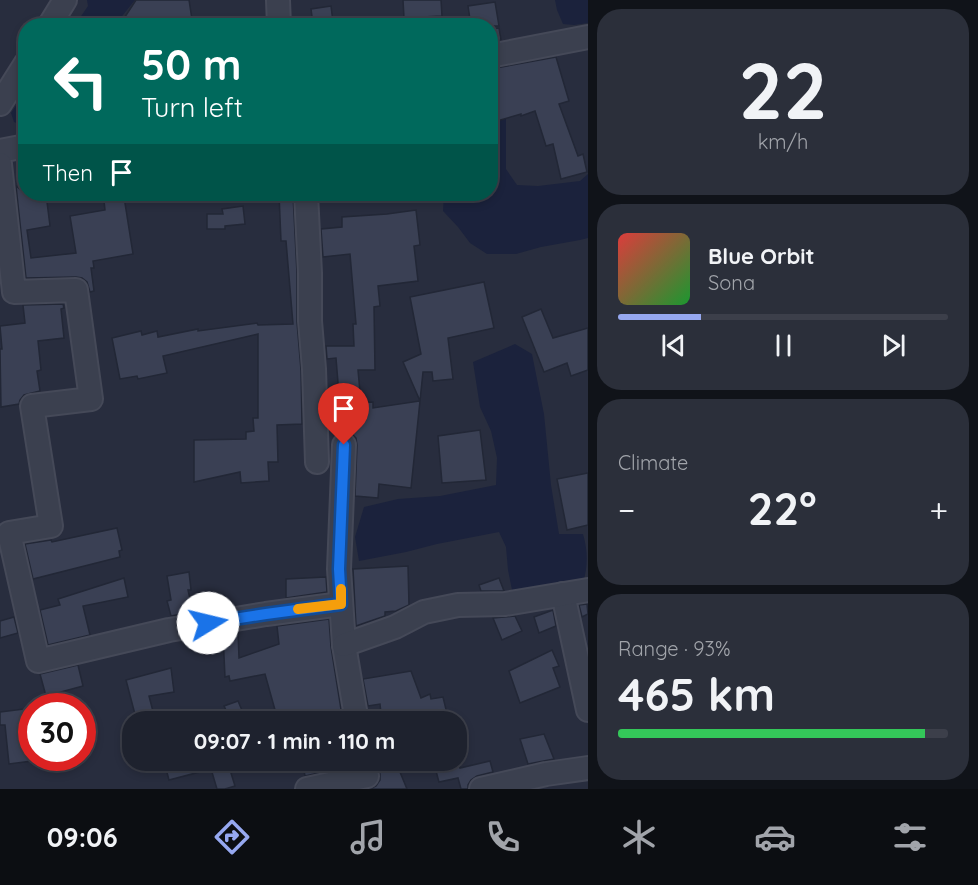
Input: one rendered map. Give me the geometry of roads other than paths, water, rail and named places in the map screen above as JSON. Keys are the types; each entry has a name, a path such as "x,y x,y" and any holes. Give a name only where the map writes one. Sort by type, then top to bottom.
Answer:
{"street":[{"path":"54,18 65,0"},
{"path":"278,0 279,18"},
{"path":"498,54 588,37"},
{"path":"0,104 18,76"},
{"path":"0,151 18,148"},
{"path":"0,164 14,292 76,290 91,399 32,406 51,526 9,533 38,660 169,630 341,604"},
{"path":"306,201 317,462"},
{"path":"344,445 339,569 344,645 355,711"},
{"path":"344,645 395,627 424,612 458,605 505,604 588,590"},
{"path":"563,594 588,710"},
{"path":"481,789 546,774 588,768"},
{"path":"307,789 367,775"}],"water":[{"path":"87,0 135,0 121,18 80,18 88,6"},
{"path":"555,0 588,0 588,23 563,24"},
{"path":"500,58 521,60 532,79 506,117 506,169 517,185 538,186 580,181 588,174 588,238 516,254 487,254 470,243 443,211 444,201 498,201 498,62"},
{"path":"18,102 18,124 14,122 11,113"},
{"path":"515,344 532,354 544,414 551,485 559,534 583,534 587,558 583,583 512,590 506,547 499,532 359,561 355,537 364,507 398,499 440,496 496,485 497,458 491,431 480,407 473,362"}]}
